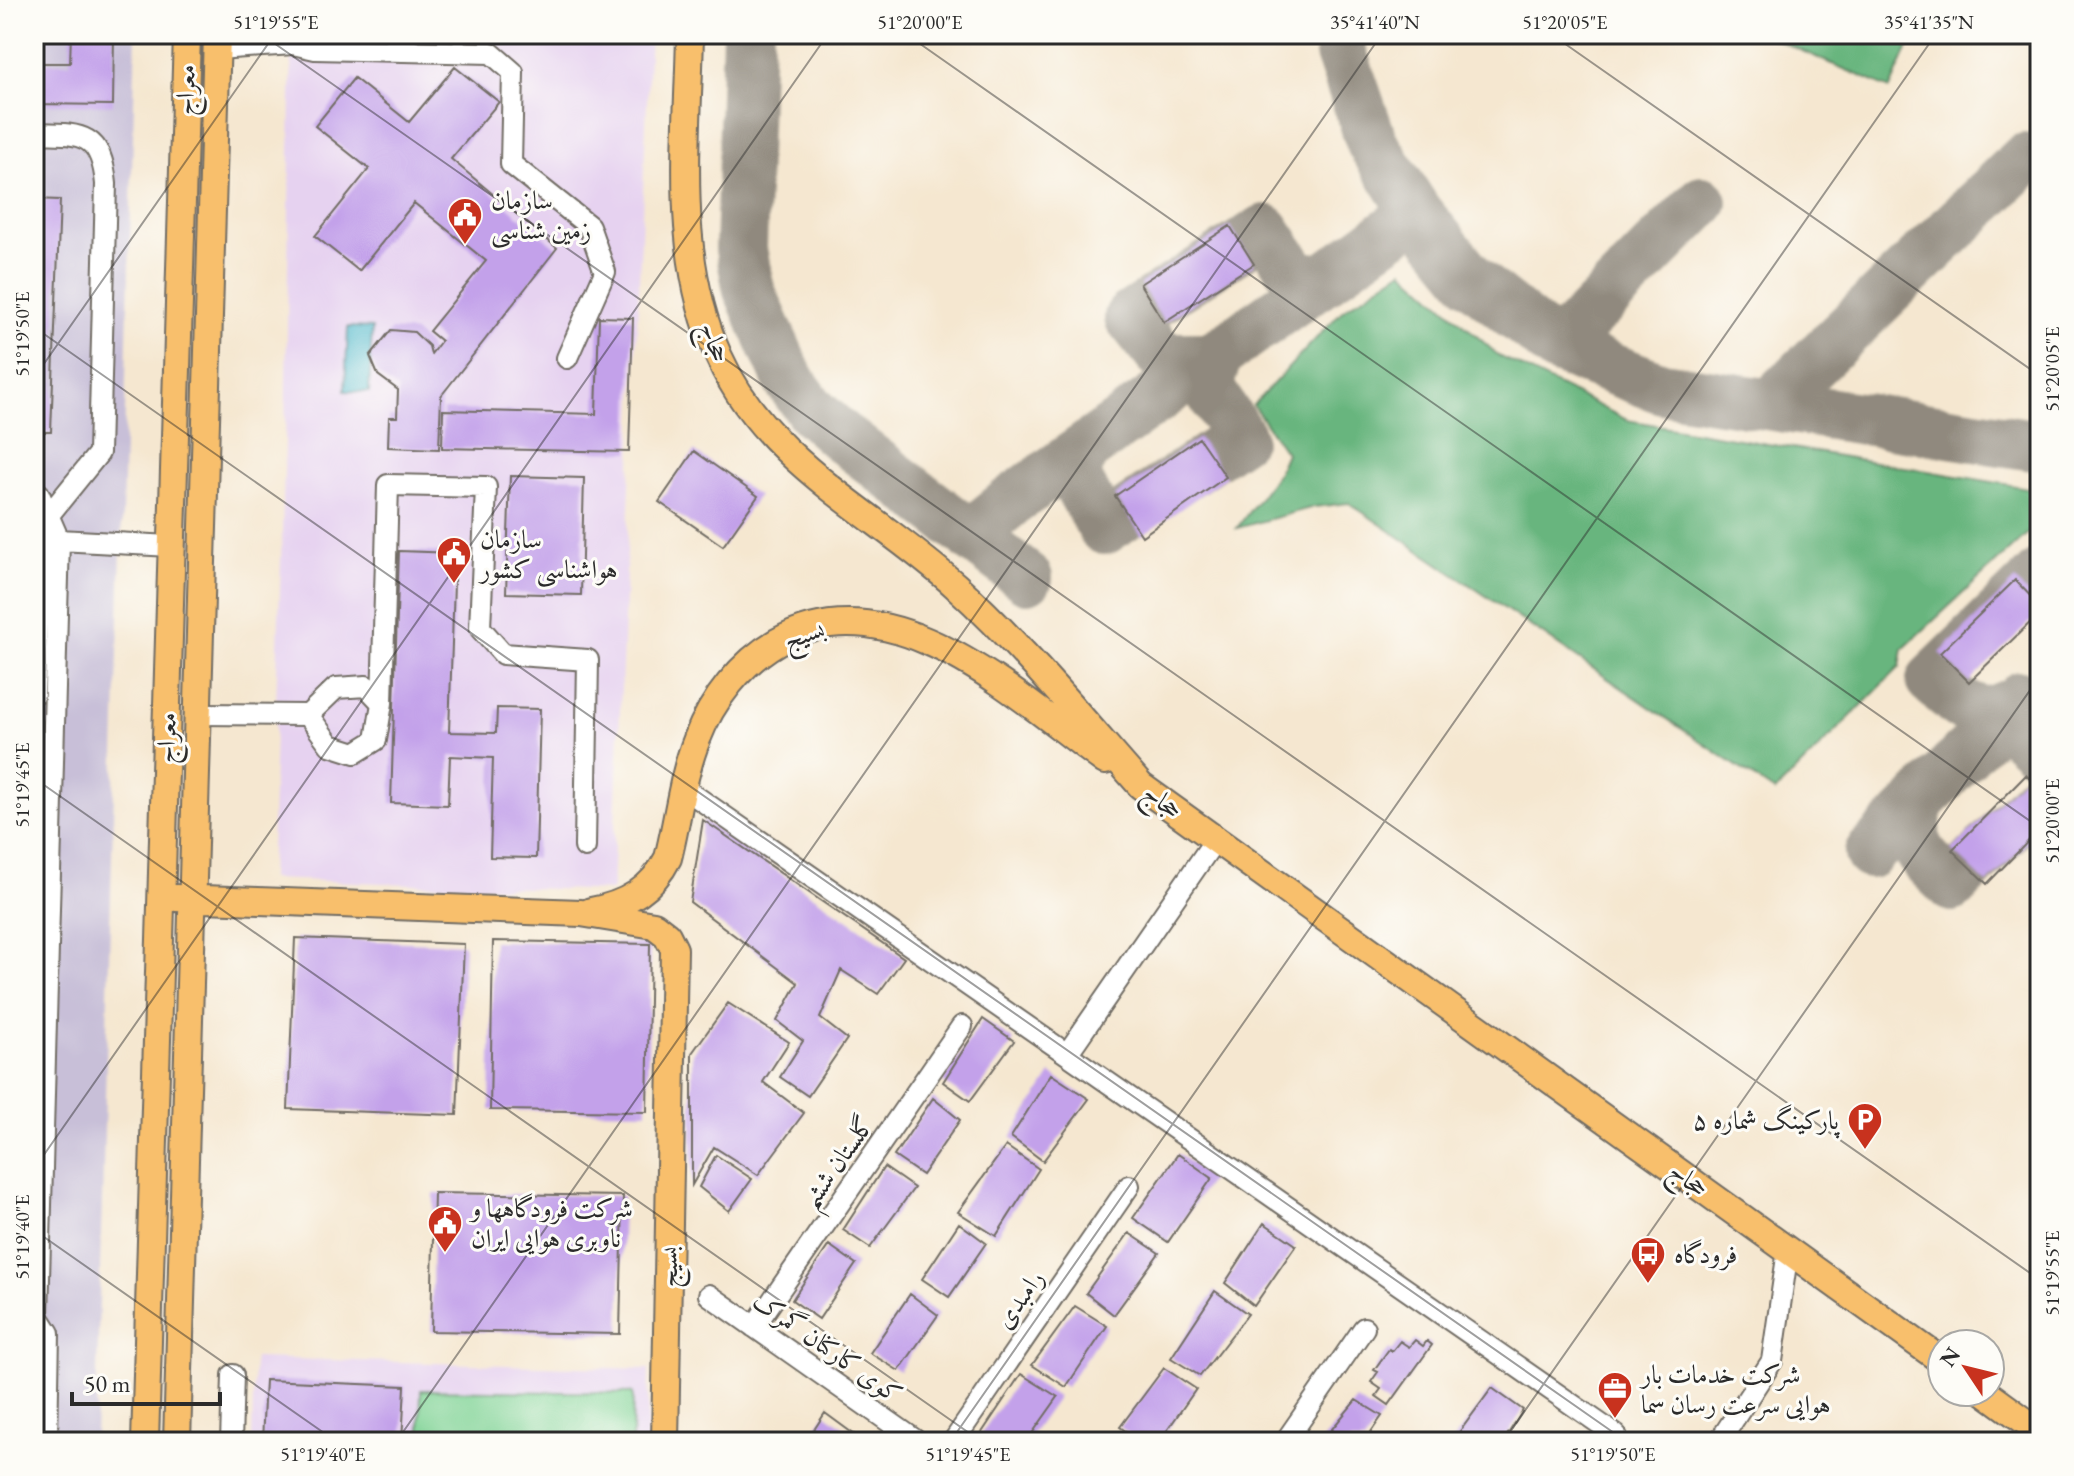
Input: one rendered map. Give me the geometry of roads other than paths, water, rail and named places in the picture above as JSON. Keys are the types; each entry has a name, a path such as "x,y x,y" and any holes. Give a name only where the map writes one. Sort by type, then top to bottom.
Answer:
{"main road":[{"name":"معراج","path":"145,1442 187,34"},
{"name":"حجاج","path":"690,34 686,221 690,260 718,356 761,425 792,456 918,552 959,588 1035,665 1141,786 1926,1349"},
{"name":"معراج","path":"177,1442 217,41"},
{"path":"171,546 201,546"},
{"name":"بسیج","path":"581,913 616,906 650,884 661,872 668,858 696,740 723,693 740,670 763,650 793,633 821,625 879,625 940,645 1141,786"},
{"path":"160,898 581,913"},
{"name":"بسیج","path":"581,913 654,925 667,935 674,949 665,1442"},
{"path":"2006,1407 2040,1432"}],"street":[{"name":"معراج","path":"217,41 293,44 315,49 491,53 513,72 511,164 589,226 605,272 567,358"},
{"path":"34,133 77,134 92,144 103,156 106,184 99,453 48,516 40,539 34,694"},
{"path":"308,715 330,745 355,753 376,740 382,703 388,485 486,487 480,628 503,654 588,660 585,847"},
{"path":"34,492 59,540 35,1317 49,1333 47,1442"},
{"path":"59,540 171,546"},
{"path":"196,714 308,715 336,688 366,686 382,703"},
{"path":"685,789 1616,1435"},
{"path":"1067,1054 1215,840"},
{"name":"گلستان ششم","path":"754,1327 962,1026"},
{"name":"رامبدی","path":"953,1442 1129,1186"},
{"path":"1719,1442 1772,1361 1788,1250"},
{"name":"کوی کارکنان گمرک","path":"709,1295 918,1442"},
{"path":"1285,1442 1364,1328"},
{"path":"231,1442 233,1375"}],"water":[{"path":"348,327 372,328 369,392 345,391"}],"place":[{"name":"سازمان زمین شناسی","path":"465,246"},
{"name":"سازمان هواشناسی کشور","path":"454,585"},
{"name":"پارکینگ شماره ۵","path":"1865,1151"},
{"name":"شرکت فرودگاهها و ناوبری هوایی ایران","path":"445,1254"},
{"name":"فرودگاه","path":"1648,1285"},
{"name":"شرکت خدمات بار هوایی سرعت رسان سما","path":"1615,1420"}]}
